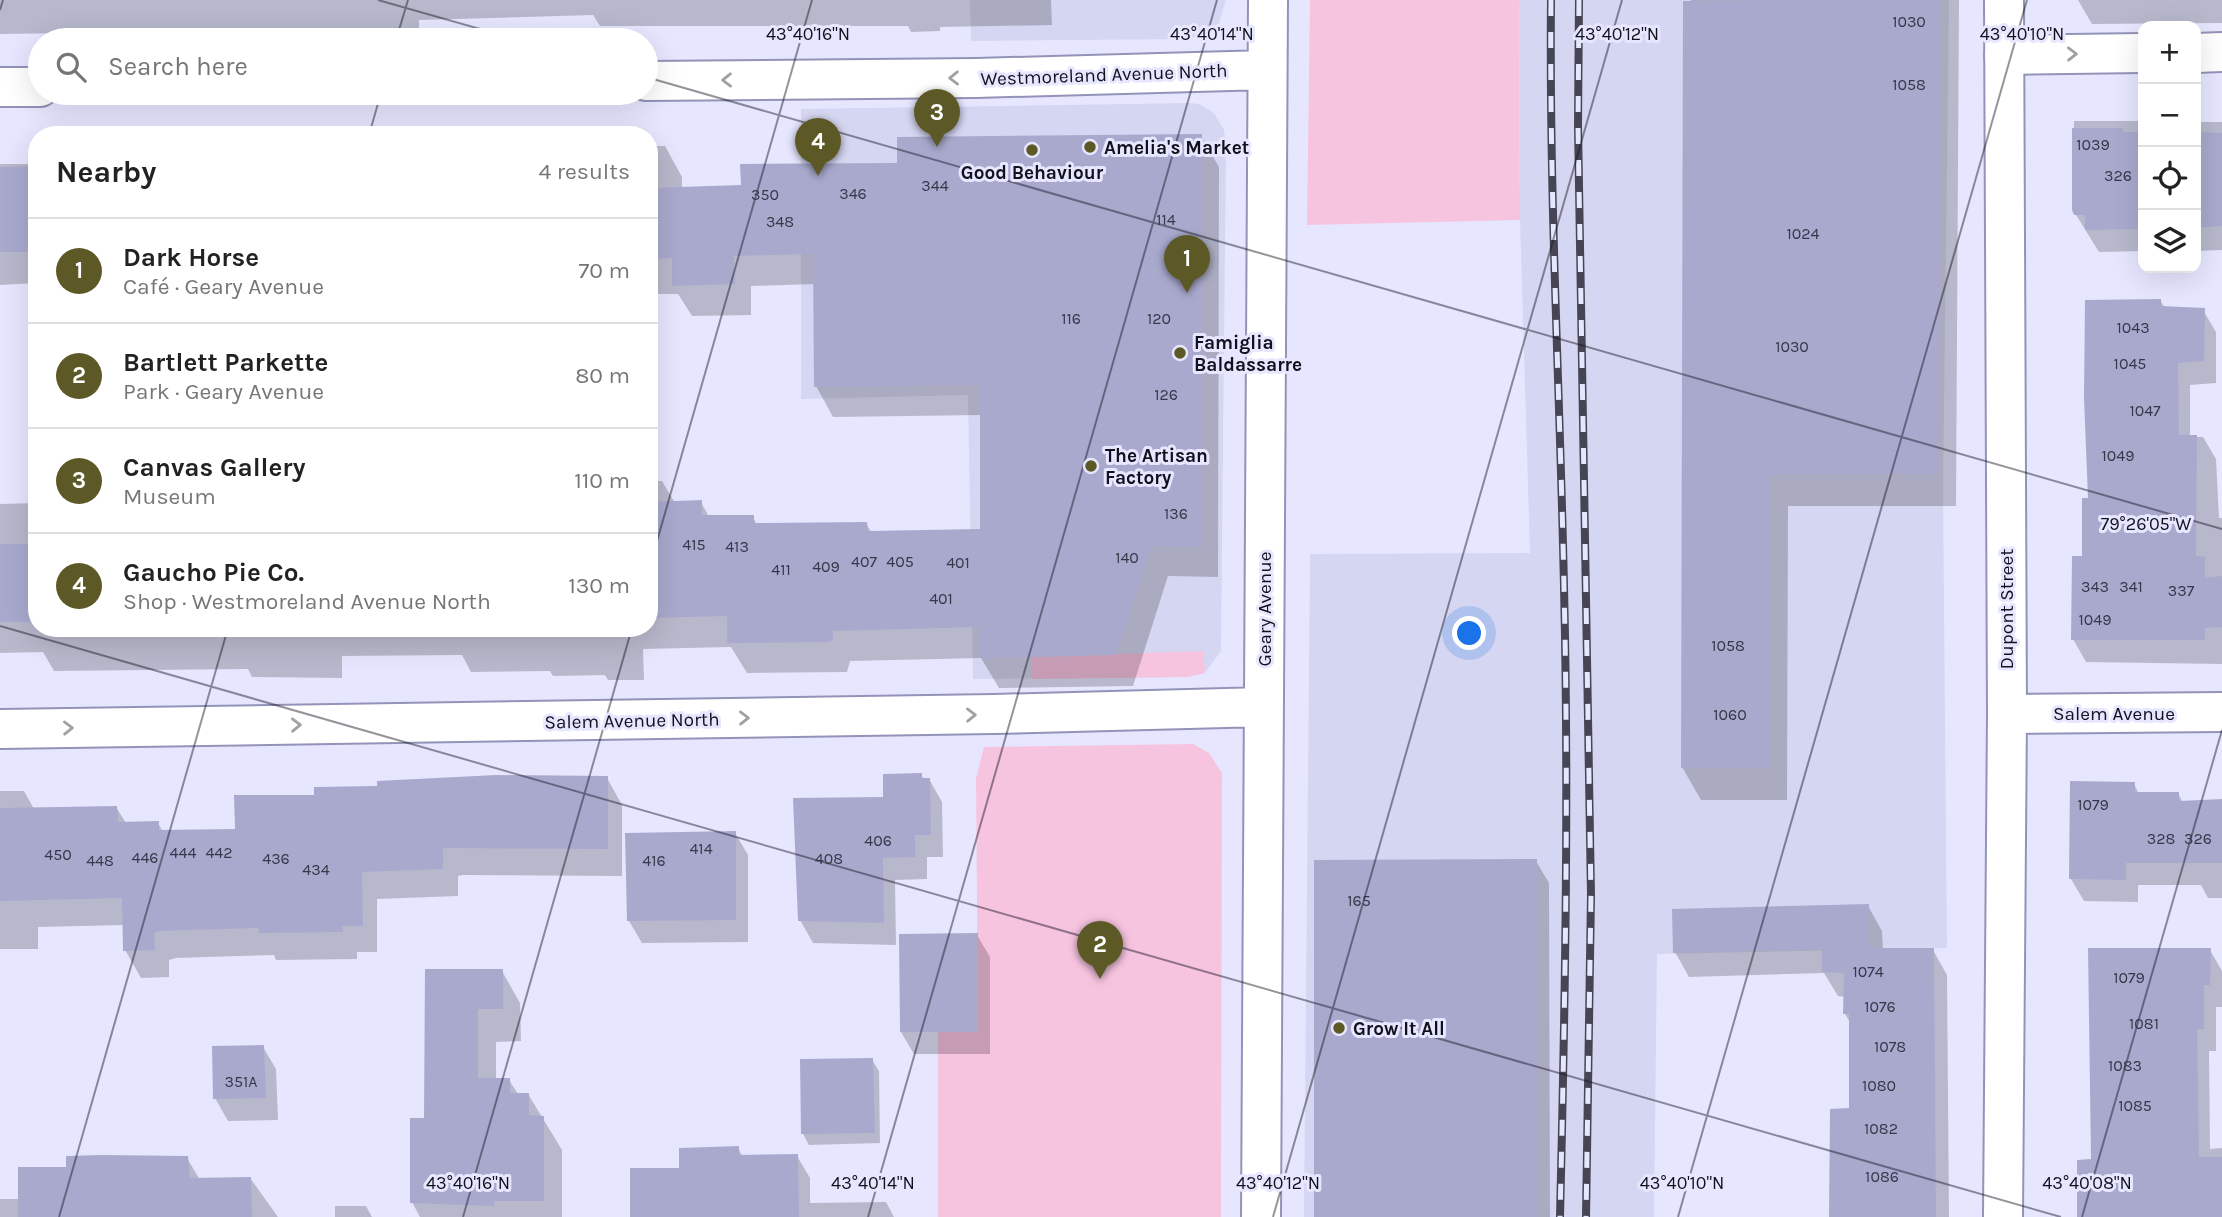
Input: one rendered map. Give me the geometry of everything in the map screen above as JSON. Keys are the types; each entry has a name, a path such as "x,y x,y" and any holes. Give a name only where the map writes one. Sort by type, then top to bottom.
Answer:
{"street":[{"name":"Geary Avenue","path":"1261,1217 1268,0"},
{"name":"Dupont Street","path":"2003,1217 2007,714 2004,0"},
{"path":"2201,52 2222,52"},
{"path":"2004,55 2138,53"},
{"name":"Westmoreland Avenue North","path":"658,81 976,78 1268,70"},
{"path":"0,87 28,87"},
{"name":"Salem Avenue North","path":"0,729 995,714 1264,707"},
{"name":"Salem Avenue","path":"2007,714 2222,712"}],"shaded area":[{"path":"970,0 1226,0 1219,23 1209,32 1188,39 971,41"},
{"path":"1310,0 1519,0 1520,220 1307,225"},
{"path":"1519,0 1949,0 1943,490 1947,948 1657,954 1654,1217 1304,1217 1310,554 1530,553 1520,220"},
{"name":"The Artisan Factory","path":"1199,104 1214,113 1224,130 1226,146 1221,651 1205,673 1188,677 973,679 968,395 801,399 801,109"},
{"path":"1203,651 1205,673 1188,677 1032,679 1031,657"},
{"path":"1193,744 1209,753 1222,773 1221,1217 938,1217 938,1032 978,1031 976,778 984,747"}],"building":[{"path":"1940,0 1938,474 1770,474 1770,768 1681,768 1683,1"},
{"path":"2072,128 2123,128 2123,132 2138,132 2138,229 2085,230 2085,215 2074,215"},
{"path":"2201,132 2222,133 2222,226 2201,228"},
{"name":"The Artisan Factory","path":"1202,134 1201,547 1151,546 1116,655 979,658 979,627 833,631 833,640 829,642 727,643 727,616 658,618 658,502 702,500 702,515 754,515 754,523 867,522 868,531 980,529 980,385 814,387 813,254 734,256 735,284 672,286 672,258 658,259 658,188 741,185 740,164 897,163 897,137"},
{"path":"28,166 28,252 0,252 0,167"},
{"path":"2161,299 2161,306 2205,308 2204,361 2178,363 2179,435 2197,435 2196,556 2205,557 2205,578 2222,576 2222,627 2205,628 2205,640 2071,640 2072,556 2082,556 2082,498 2088,498 2084,398 2085,300"},
{"path":"0,544 28,544 28,622 0,622"},
{"path":"922,773 922,778 930,778 931,835 915,835 915,857 883,858 884,923 798,921 793,798 883,797 883,774"},
{"path":"496,775 608,776 608,849 447,848 443,849 443,869 362,872 363,926 342,926 343,932 259,933 259,928 160,931 154,933 155,950 123,951 122,898 0,901 0,808 117,806 118,822 159,821 159,830 235,829 234,795 314,795 314,787 377,786 377,781"},
{"path":"2070,781 2135,782 2135,792 2179,792 2179,801 2222,799 2222,863 2126,863 2126,880 2069,879"},
{"path":"736,831 736,920 627,921 625,833"},
{"path":"1537,859 1538,1217 1314,1217 1314,860"},
{"path":"1869,904 1870,948 1934,948 1936,1217 1829,1217 1830,1109 1849,1108 1849,1014 1843,1014 1844,973 1822,972 1822,949 1673,953 1672,909"},
{"path":"978,933 978,1032 900,1032 899,934"},
{"path":"2088,948 2211,948 2210,985 2204,985 2204,1029 2197,1029 2199,1157 2222,1157 2222,1217 2077,1217 2077,1160 2091,1159"},
{"path":"425,969 503,969 503,1009 478,1009 478,1078 510,1078 510,1093 529,1093 529,1115 544,1116 544,1201 494,1201 494,1206 410,1203 410,1118 424,1118"},
{"path":"264,1045 266,1098 213,1099 212,1046"},
{"path":"873,1058 875,1133 801,1134 800,1059"},
{"path":"739,1146 739,1155 798,1154 799,1217 630,1217 630,1168 679,1168 679,1148"},
{"path":"66,1156 188,1156 190,1178 251,1177 252,1217 18,1217 18,1167 66,1167"}],"railway":[{"path":"1551,0 1566,744 1560,1217"},
{"path":"1579,0 1578,126 1591,895 1586,1217"}],"place":[{"name":"Canvas Gallery","path":"937,147"},
{"name":"Amelia's Market","path":"1090,147"},
{"name":"Good Behaviour","path":"1032,150"},
{"name":"Gaucho Pie Co.","path":"818,176"},
{"name":"Dark Horse","path":"1187,293"},
{"name":"Famiglia Baldassarre","path":"1180,353"},
{"name":"The Artisan Factory","path":"1091,466"},
{"name":"Bartlett Parkette","path":"1100,979"},
{"name":"Grow It All","path":"1339,1028"}]}
